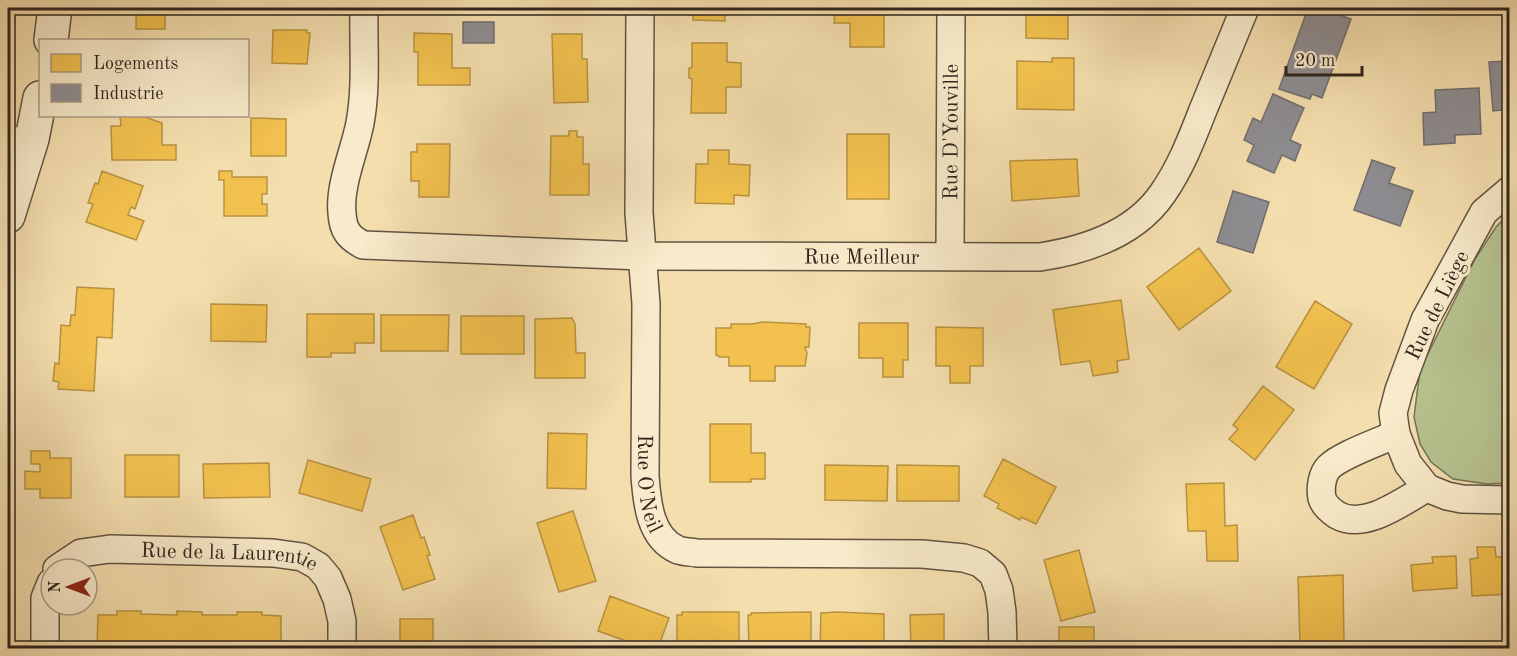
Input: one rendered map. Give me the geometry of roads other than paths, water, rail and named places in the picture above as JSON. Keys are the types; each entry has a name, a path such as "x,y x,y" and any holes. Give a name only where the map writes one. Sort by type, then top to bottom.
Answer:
{"street":[{"path":"51,39 56,8"},
{"name":"Rue Meilleur","path":"364,8 363,101 360,123 342,196 345,229 351,239 363,245 642,256 1040,257 1071,252 1103,241 1136,221 1162,194 1185,156 1245,8"},
{"name":"Rue O'Neil","path":"640,8 639,213 646,304 645,476 646,501 653,525 665,542 679,550 697,553 922,554 964,558 981,563 993,574 999,590 1003,648"},
{"name":"Rue D'Youville","path":"950,256 951,8"},
{"path":"8,216 20,135 39,100"},
{"name":"Rue de Liège","path":"1426,488 1408,464 1396,434 1393,413 1399,390 1425,320 1484,212 1509,190"},
{"path":"1396,434 1336,461 1327,469 1322,481 1323,499 1330,511 1346,520 1360,520 1375,515 1426,488 1455,498 1509,500"},
{"name":"Rue de la Laurentie","path":"76,557 81,553 110,549 273,553 302,557 318,566 328,578 337,599 342,621 342,648"},
{"path":"45,617 45,648"}]}
